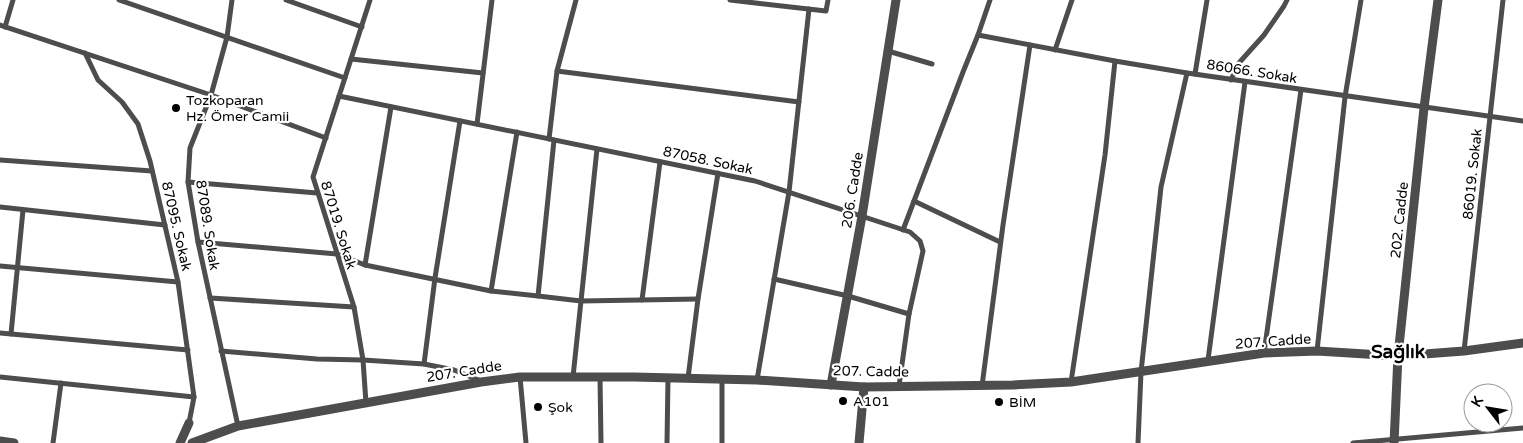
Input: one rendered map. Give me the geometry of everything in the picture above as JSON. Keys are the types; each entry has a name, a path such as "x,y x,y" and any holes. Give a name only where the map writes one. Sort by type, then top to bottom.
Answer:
{"street":[{"path":"13,0 2,26 211,96 326,138"},
{"path":"119,0 345,78"},
{"name":"87089. Sokak","path":"232,0 227,37 211,96 190,148 188,182 198,242 238,426"},
{"path":"286,0 362,27"},
{"name":"87019. Sokak","path":"366,403 363,360 354,307 313,177 370,0"},
{"path":"477,124 492,0"},
{"path":"538,296 558,71 576,0"},
{"path":"730,0 774,2 826,11 828,0"},
{"name":"206. Cadde","path":"832,385 862,216 896,0"},
{"path":"903,230 990,0"},
{"path":"1055,50 1072,0"},
{"path":"1195,74 1207,0"},
{"path":"1231,80 1238,64 1264,35 1287,0"},
{"path":"1317,351 1345,97 1361,0"},
{"name":"202. Cadde","path":"1394,441 1398,356 1424,108 1438,0"},
{"name":"86019. Sokak","path":"1464,351 1503,0"},
{"path":"758,380 789,192 809,9"},
{"name":"86066. Sokak","path":"978,35 1115,61 1231,80 1523,121"},
{"path":"982,386 1000,242 1030,45"},
{"path":"888,51 932,64"},
{"name":"87095. Sokak","path":"85,53 98,80 122,102 138,124 152,171 178,282 188,350 194,397 189,423"},
{"path":"351,59 483,73"},
{"path":"1071,382 1105,155 1115,61"},
{"path":"558,71 799,102"},
{"path":"1138,443 1141,372 1161,187 1187,73"},
{"path":"1208,360 1245,82"},
{"path":"1264,353 1300,90"},
{"name":"87058. Sokak","path":"339,96 755,181 910,232 920,241 923,251 909,314 899,386"},
{"path":"365,265 391,107"},
{"path":"424,364 435,278 460,121"},
{"path":"491,291 517,132"},
{"path":"573,377 597,149"},
{"path":"0,160 152,171"},
{"path":"642,300 660,162"},
{"path":"688,378 698,299 718,173"},
{"path":"188,182 317,193"},
{"path":"914,201 1000,242"},
{"path":"0,208 165,225"},
{"path":"10,334 23,210"},
{"path":"198,242 337,254 365,265 491,291 581,301 698,299"},
{"path":"0,266 178,282"},
{"path":"774,279 848,296 909,314"},
{"path":"210,298 354,307"},
{"path":"0,333 188,350"},
{"name":"207. Cadde","path":"192,443 238,426 481,382 520,377 758,380 864,387 982,386 1071,382 1264,353 1317,351 1398,356 1464,351 1523,342"},
{"path":"222,352 424,364 454,370 481,382"},
{"path":"0,377 194,397"},
{"path":"520,377 526,443"},
{"path":"600,377 601,443"},
{"path":"667,443 668,378"},
{"path":"722,379 722,443"},
{"path":"53,443 61,383"},
{"path":"859,443 864,387"},
{"path":"180,443 189,423"},
{"path":"1353,443 1394,441 1523,428"},
{"path":"211,443 220,432"},
{"path":"0,441 14,443"}],"place":[{"name":"Tozkoparan Hz. Ömer Camii","path":"176,108"},
{"name":"A101","path":"843,401"},
{"name":"BİM","path":"999,402"},
{"name":"Şok","path":"538,407"}],"district":[{"name":"Sağlık","path":"1398,351"}]}
